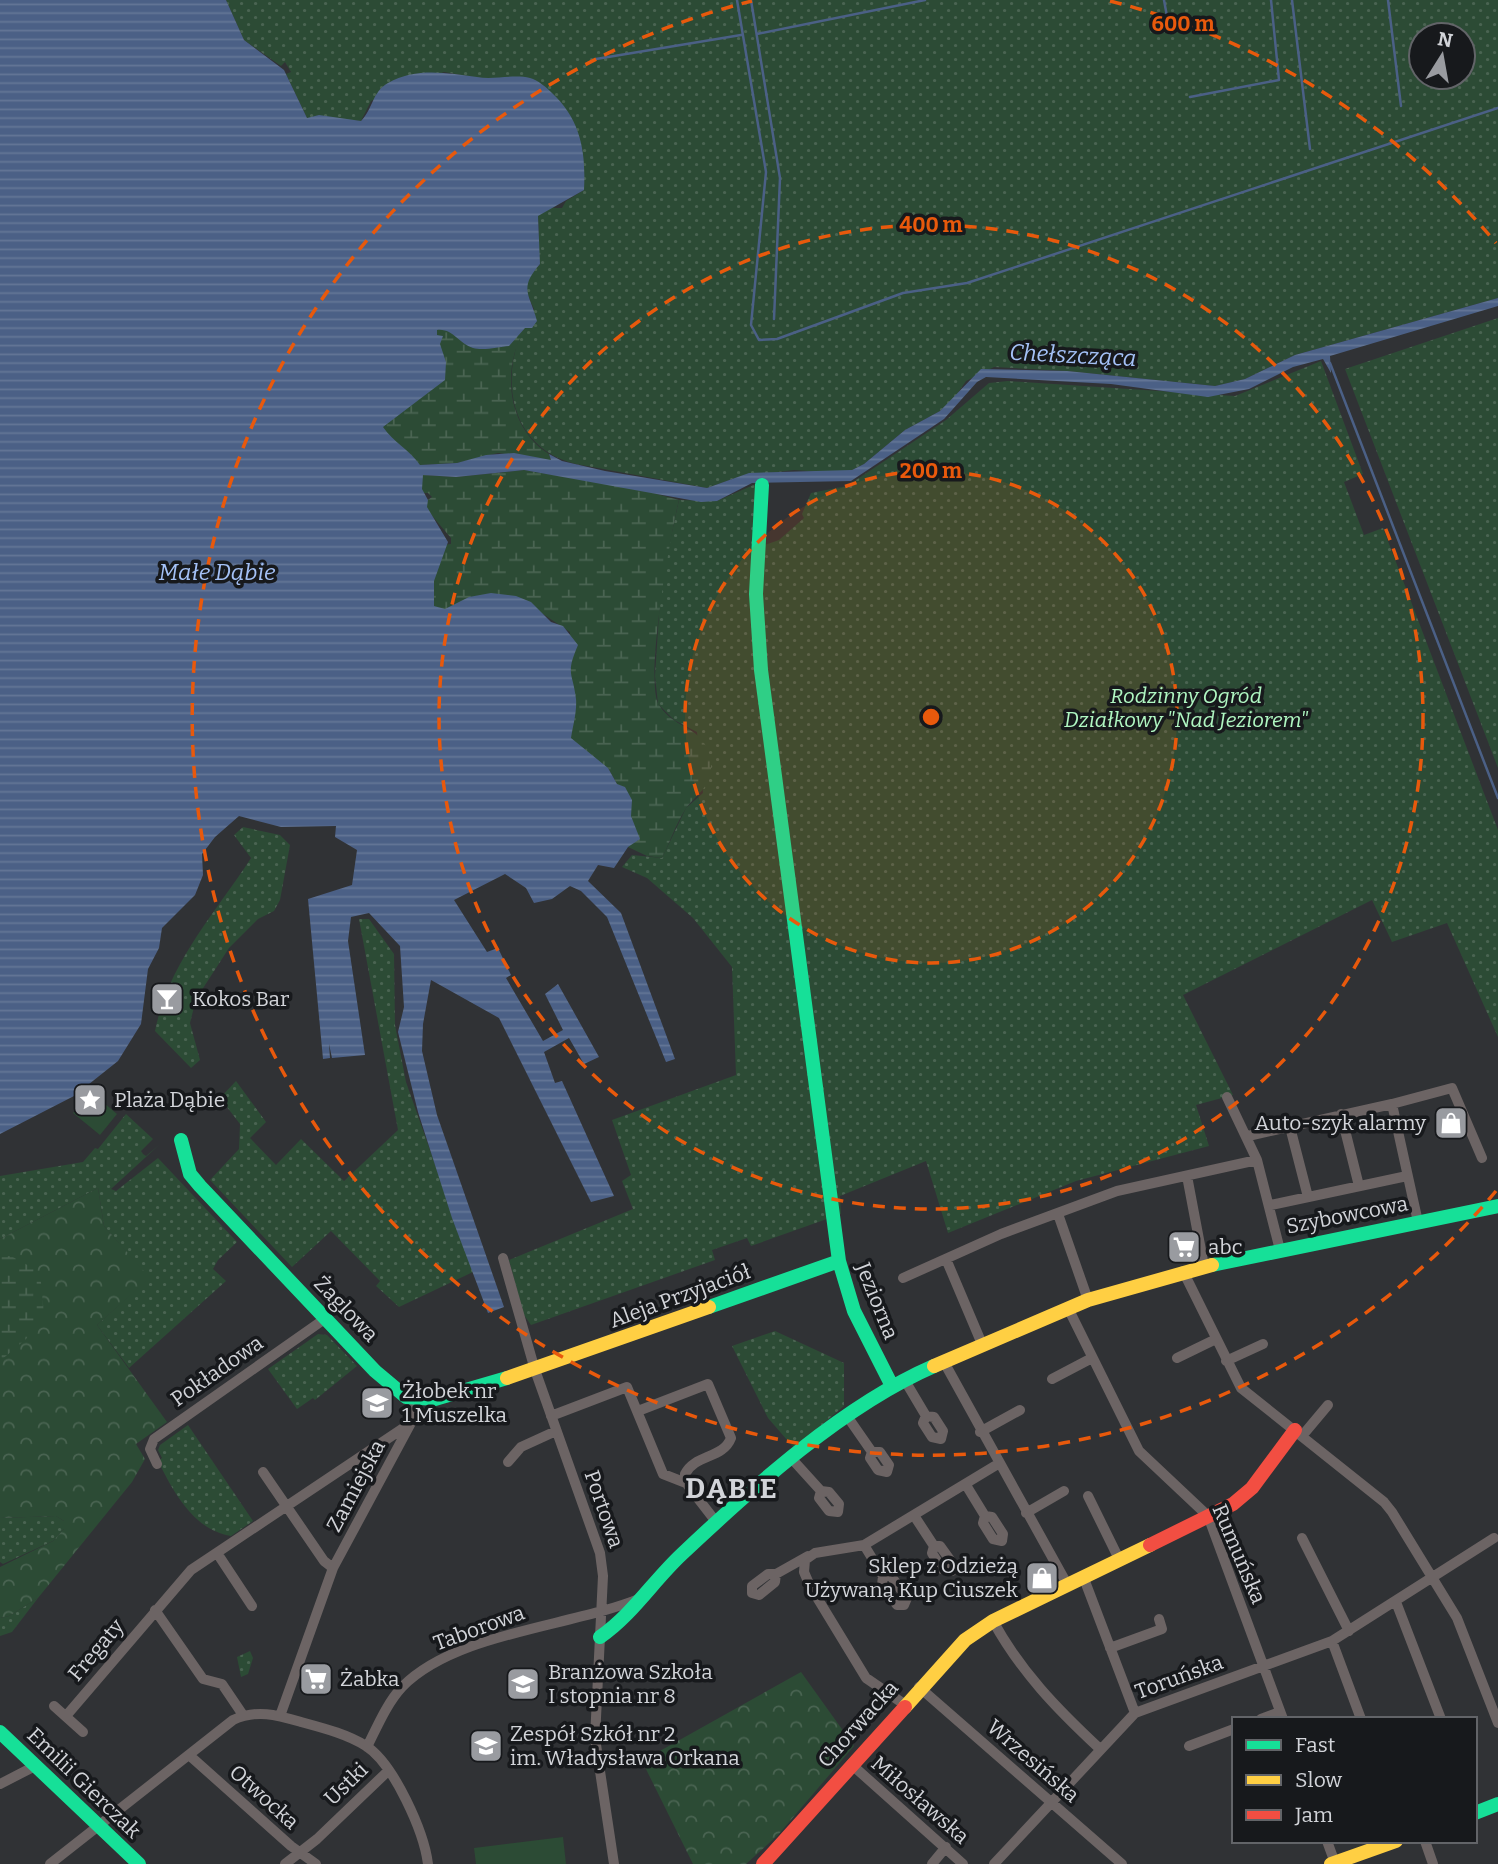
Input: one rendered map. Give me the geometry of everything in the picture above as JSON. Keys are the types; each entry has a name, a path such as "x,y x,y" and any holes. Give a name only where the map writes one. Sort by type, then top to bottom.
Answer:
{"street":[{"name":"Jeziorna","path":"762,485 756,594 761,670 839,1261 854,1311 898,1383"},
{"path":"1248,1136 1452,1088 1482,1158"},
{"path":"1227,1097 1248,1136 1257,1160 1271,1205 1280,1250"},
{"path":"1392,1104 1418,1222"},
{"path":"1341,1114 1359,1186"},
{"path":"1290,1127 1308,1197"},
{"name":"Żaglowa","path":"181,1140 190,1174 399,1393 415,1400"},
{"path":"903,1278 1117,1192 1257,1160"},
{"path":"1187,1176 1204,1266"},
{"path":"1271,1205 1407,1176"},
{"name":"Szybowcowa","path":"600,1637 622,1622 717,1523 792,1459 847,1416 898,1383 982,1344 1088,1300 1183,1271 1498,1206"},
{"path":"1058,1214 1088,1300"},
{"name":"Portowa","path":"503,1258 535,1370 600,1553 601,1610 595,1738 614,1864"},
{"path":"946,1259 982,1344"},
{"name":"Aleja Przyjaciół","path":"535,1370 839,1261"},
{"path":"1183,1271 1241,1388 1384,1502 1457,1618 1497,1720"},
{"name":"Rumuńska","path":"1068,1308 1139,1451 1208,1516 1281,1715"},
{"name":"Pokładowa","path":"157,1464 150,1449 154,1438 326,1318"},
{"path":"1177,1358 1216,1339"},
{"path":"1227,1361 1263,1344"},
{"path":"1052,1378 1093,1358"},
{"path":"944,1362 980,1432 1067,1584"},
{"path":"415,1400 435,1399 535,1370"},
{"path":"898,1383 926,1416"},
{"path":"638,1410 708,1384 730,1438 725,1449 693,1462 685,1474 687,1483 717,1523"},
{"path":"551,1416 627,1387 663,1474 687,1483"},
{"name":"Zamiejska","path":"280,1716 334,1568 411,1423 415,1400"},
{"path":"1299,1433 1328,1405"},
{"path":"980,1432 1020,1410"},
{"path":"847,1416 872,1452"},
{"name":"Fregaty","path":"66,1716 191,1570 258,1528 411,1423"},
{"path":"508,1462 521,1447 556,1431"},
{"name":"Chorwacka","path":"763,1864 919,1687 965,1640 993,1621 1233,1503 1252,1488 1299,1433"},
{"path":"792,1459 821,1491"},
{"path":"776,1574 808,1556 864,1545 915,1517 998,1464"},
{"name":"Zamiejska","path":"263,1472 324,1561 334,1568"},
{"path":"966,1485 985,1516"},
{"path":"1026,1513 1063,1491"},
{"path":"1088,1496 1119,1559"},
{"path":"915,1517 934,1546"},
{"path":"1301,1538 1349,1631"},
{"name":"Toruńska","path":"1050,1801 1135,1713 1332,1640 1494,1538"},
{"path":"864,1545 883,1576"},
{"path":"217,1553 252,1606"},
{"path":"808,1556 804,1572 866,1678 904,1704"},
{"path":"1083,1576 1135,1713"},
{"name":"Szybowcowa","path":"601,1610 647,1593"},
{"path":"1396,1602 1440,1717"},
{"path":"155,1610 203,1679 222,1684 243,1715"},
{"name":"Taborowa","path":"367,1747 401,1689 442,1660 494,1641 601,1610"},
{"path":"1110,1648 1162,1629 1159,1619"},
{"path":"993,1621 1016,1660 1037,1688 1100,1749"},
{"path":"1332,1640 1360,1717"},
{"name":"Wrzesińska","path":"919,1687 1122,1864"},
{"path":"54,1706 83,1732"},
{"path":"50,1864 233,1720 243,1715 261,1713 333,1732 367,1747 388,1771 415,1821 428,1864"},
{"path":"1189,1746 1232,1730"},
{"name":"Emilii Gierczak","path":"0,1732 139,1864"},
{"name":"Otwocka","path":"189,1755 316,1864"},
{"name":"Miłosławska","path":"850,1764 963,1864"},
{"path":"0,1784 37,1765"},
{"name":"Ustki","path":"285,1864 388,1771"},
{"path":"994,1864 1050,1801"},
{"path":"1477,1812 1498,1804"},
{"path":"1328,1843 1333,1863 1390,1843"},
{"path":"1426,1843 1433,1864"},
{"path":"932,1864 946,1847"}],"green space":[{"path":"226,0 1498,0 1498,298 1295,355 1245,379 1215,386 1067,371 994,367 966,381 953,400 940,411 905,430 864,464 852,470 835,473 794,470 738,477 707,488 576,464 556,457 540,446 527,432 518,416 513,398 514,358 519,338 534,309 525,289 530,275 540,264 538,216 549,208 562,208 566,201 584,190 530,78 484,79 444,72 371,101 361,121 307,118 286,74 291,72 285,62 281,66 244,40"},
{"path":"556,206 538,216 540,259 525,289 537,321 532,328 525,328 517,344 511,379 512,397 524,429 535,443 549,454 551,461 498,453 457,463 420,465 315,425 429,341 517,209"},
{"path":"1498,318 1498,768 1345,369"},
{"name":"Rodzinny Ogród Działkowy \"Nad Jeziorem\"","path":"1321,361 1363,474 1344,482 1364,535 1383,528 1498,830 1498,1037 1447,923 1392,942 1372,900 1183,995 1233,1095 1196,1105 1209,1146 1076,1181 948,1233 926,1161 840,1196 841,1214 751,1246 747,1238 712,1250 715,1260 531,1325 524,1315 509,1260 633,1209 622,1181 631,1175 612,1120 736,1075 732,967 693,918 647,878 622,867 632,855 662,858 686,808 703,793 697,732 674,720 658,704 655,676 661,583 679,500 717,501 758,483 756,548 779,540 804,518 802,514 811,493 847,486 946,420 989,383 1008,381 1235,396"},
{"path":"524,470 642,490 679,500 660,606 655,691 659,705 666,714 691,730 704,743 709,752 711,773 706,785 685,810 662,858 647,856 628,847 617,784 608,768 571,758 570,632 543,614 466,608 392,612 442,545 451,544 451,538 422,504 432,497 428,493 412,493 423,475 456,477"},
{"path":"243,827 280,835 290,845 280,900 274,911 258,919 229,948 196,999 190,1023 200,1060 191,1068 155,1031 162,1006 182,961 251,858 234,835"},
{"path":"359,919 369,919 394,954 395,1025 406,1082 473,1272 399,1307 376,1286 380,1281 331,1231 292,1267 210,1180 239,1149 240,1124 220,1098 236,1081 266,1122 250,1138 276,1165 301,1139 344,1181 398,1130"},
{"path":"91,1092 117,1114 100,1135 73,1113"},
{"path":"126,1114 153,1139 141,1151 143,1154 146,1156 159,1145 111,1189 116,1191 158,1158 237,1242 218,1260 213,1269 226,1281 129,1368 97,1325 149,1278 104,1226 98,1188 0,1239 0,1176 83,1162 95,1148 98,1149"},
{"path":"98,1188 104,1226 150,1278 97,1325 167,1422 136,1444 145,1459 132,1482 38,1598 9,1616 0,1618 0,1567 53,1541 64,1529 64,1521 56,1516 0,1518 0,1239"},
{"path":"11,1256 40,1272 44,1315 26,1339 0,1361 0,1257"},
{"path":"775,1331 844,1363 844,1406 794,1448 768,1418 732,1346"},
{"path":"318,1334 327,1335 357,1366 315,1400 313,1398 297,1409 268,1369"},
{"path":"188,1425 253,1521 231,1536 206,1526 196,1518 178,1497 158,1461 162,1458 158,1450 160,1445"},
{"path":"56,1516 64,1521 64,1529 53,1541 3,1564 0,1562 0,1518"},
{"path":"38,1598 12,1632 0,1636 0,1618 9,1616"},
{"path":"250,1651 253,1658 248,1674 241,1677 237,1657"},
{"path":"801,1672 854,1746 778,1835 746,1864 693,1864 642,1761"},
{"path":"563,1837 566,1864 476,1864 474,1848"}],"water":[{"name":"Małe Dąbie","path":"0,0 226,0 244,40 284,70 307,118 319,115 361,121 376,96 388,83 421,73 484,78 530,78 545,87 562,103 580,137 584,190 538,216 540,264 528,286 537,321 532,328 525,328 509,346 486,349 473,348 447,331 437,330 437,335 443,336 440,344 446,362 445,380 383,427 420,465 457,463 486,455 514,453 551,460 549,454 562,461 605,471 707,488 749,473 852,470 864,464 905,430 940,411 981,369 1067,371 1215,386 1245,379 1295,355 1498,298 1498,306 1330,356 1331,373 1323,359 1293,367 1249,389 1208,397 1111,384 986,377 977,382 944,419 851,481 752,483 717,501 701,502 524,470 456,477 423,475 422,489 428,500 427,507 448,542 434,581 434,606 445,609 469,597 491,593 516,596 531,602 551,622 563,626 578,645 571,668 576,704 571,738 608,768 617,784 625,787 632,800 631,816 640,839 628,847 614,868 598,865 588,881 621,913 675,1059 666,1062 607,917 581,891 570,886 552,899 534,903 526,888 505,874 454,900 487,952 498,948 511,975 506,978 543,1041 563,1030 545,994 558,984 599,1057 584,1064 569,1038 544,1052 555,1083 562,1081 614,1196 591,1202 499,1018 431,980 423,1024 422,1051 437,1115 504,1307 488,1313 452,1218 418,1112 398,1032 404,1007 400,946 369,913 351,917 348,941 365,1055 332,1058 329,1044 330,1058 323,1059 308,899 352,885 357,850 335,837 336,826 281,827 239,816 215,837 202,854 203,875 195,895 162,928 159,948 148,969 141,1024 118,1061 74,1096 0,1134"}],"waterway":[{"path":"737,0 766,172 751,325 759,340 777,339 903,293 967,283 1498,108"},
{"path":"751,0 780,178 774,319"},
{"path":"757,34 925,0"},
{"path":"1164,0 1170,33"},
{"path":"1190,97 1279,80 1271,0"},
{"path":"1292,0 1310,149"},
{"path":"1388,0 1401,106"},
{"path":"596,59 741,35"},
{"path":"1330,363 1498,798"}],"traffic: fast":[{"path":"762,485 756,594 761,670 839,1261 854,1311 892,1386"},
{"path":"181,1140 190,1174 200,1186 375,1371 406,1397 435,1399 507,1378"},
{"path":"1212,1265 1498,1206"},
{"path":"709,1307 839,1261"},
{"path":"600,1637 633,1608 672,1564 769,1475 867,1402 934,1366"},
{"path":"0,1732 139,1864"},
{"path":"1477,1812 1498,1804"}],"traffic: slow":[{"path":"934,1366 1088,1300 1212,1265"},
{"path":"507,1378 709,1307"},
{"path":"905,1707 965,1640 993,1621 1150,1545"},
{"path":"1331,1864 1390,1843"}],"traffic: jam":[{"path":"1150,1545 1233,1504 1252,1488 1295,1430"},
{"path":"763,1864 905,1707"}],"place":[{"name":"Kokos Bar","path":"167,999"},
{"name":"Plaża Dąbie","path":"90,1100"},
{"name":"Auto-szyk alarmy","path":"1451,1123"},
{"name":"abc","path":"1184,1247"},
{"name":"Żłobek nr 1 Muszelka","path":"377,1403"},
{"name":"Sklep z Odzieżą Używaną Kup Ciuszek","path":"1042,1578"},
{"name":"Żabka","path":"316,1679"},
{"name":"Branżowa Szkoła I stopnia nr 8","path":"523,1684"},
{"name":"Zespół Szkół nr 2 im. Władysława Orkana","path":"486,1746"}],"district":[{"name":"DĄBIE","path":"732,1488"}],"water label":[{"name":"Chełszcząca","path":"1073,355"}]}
